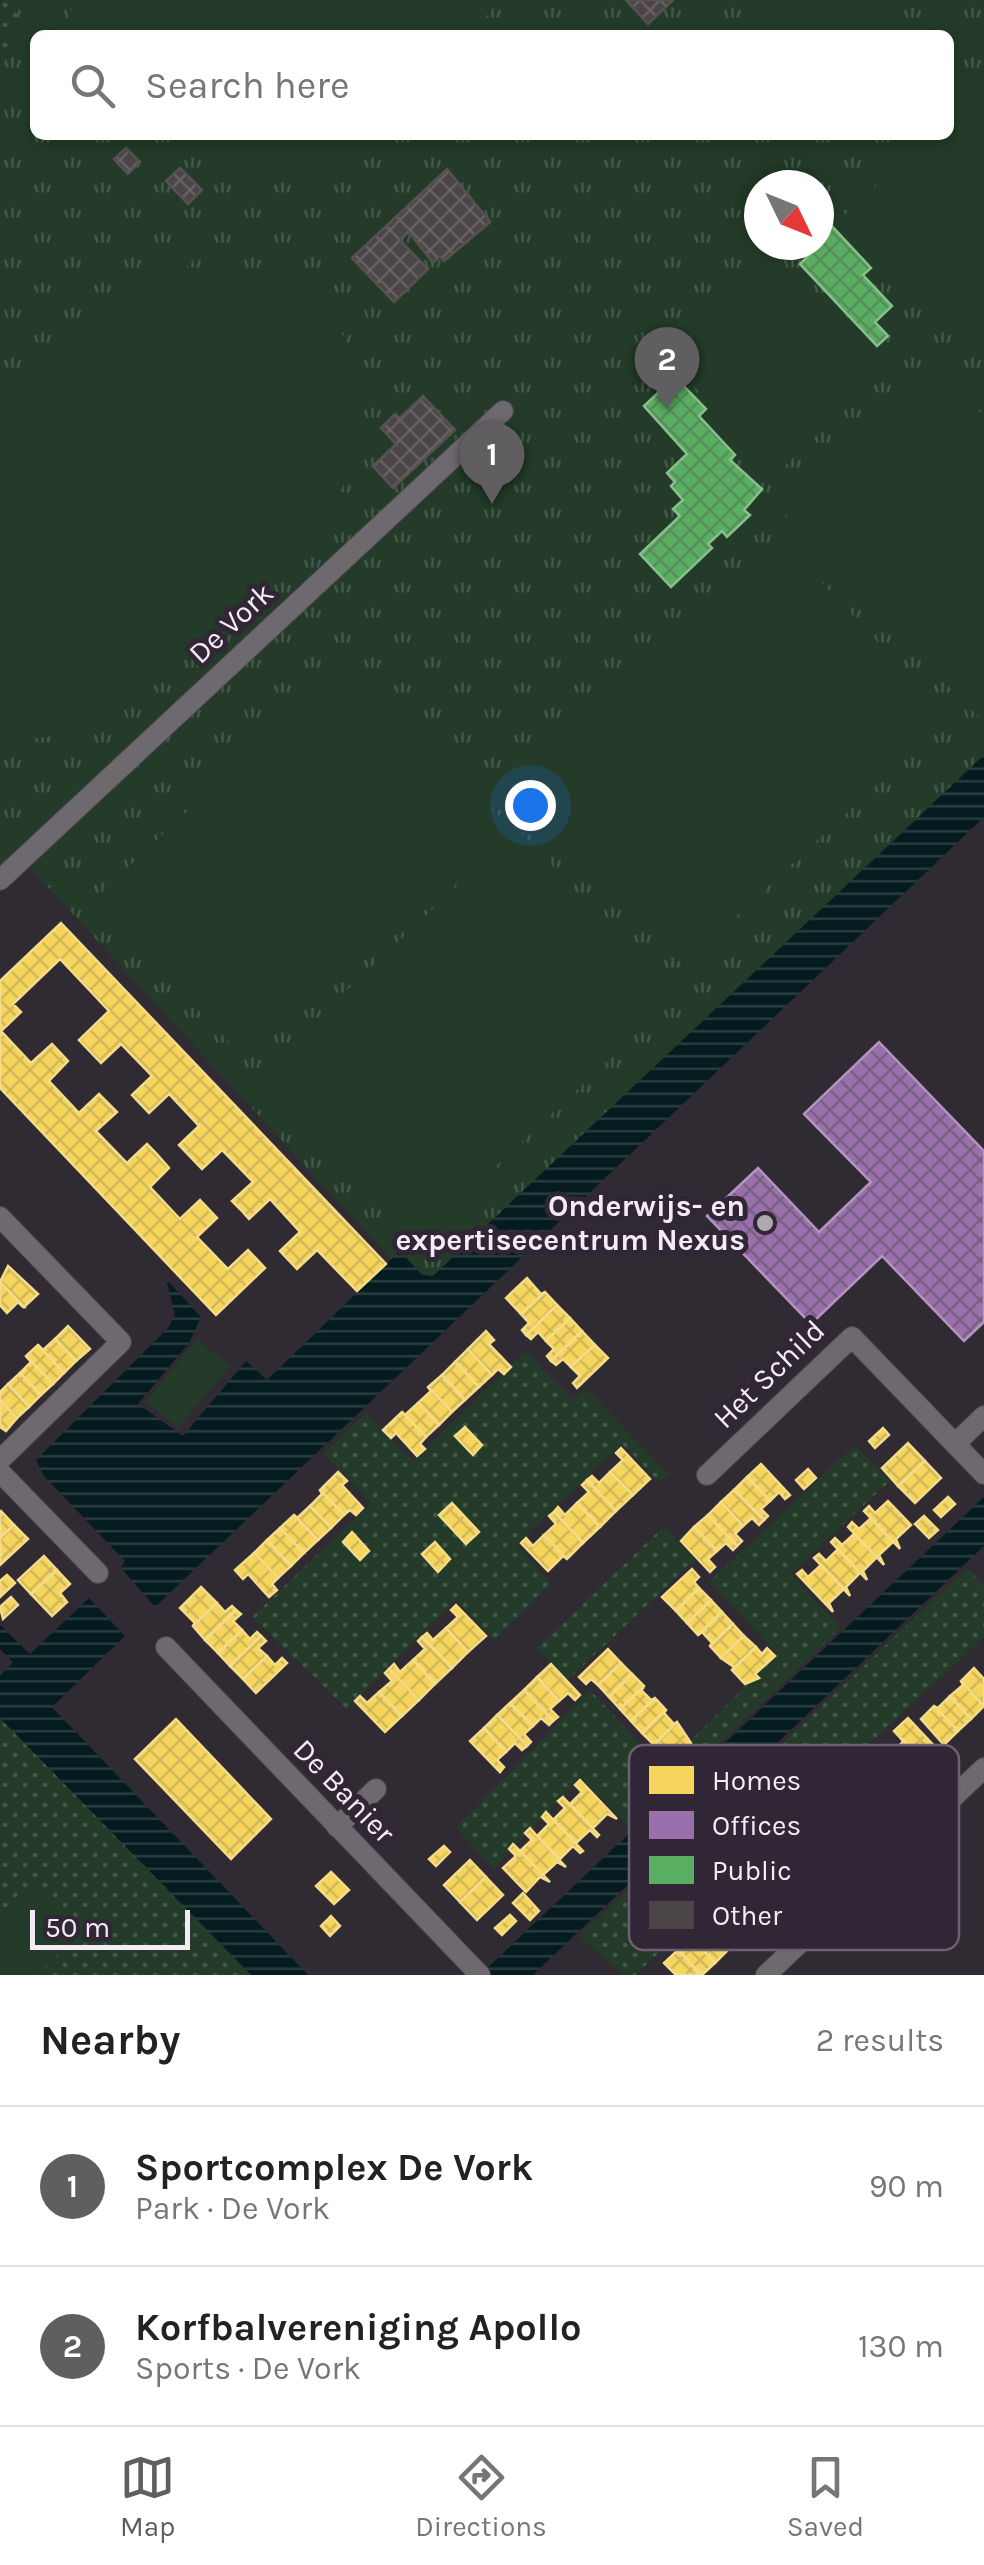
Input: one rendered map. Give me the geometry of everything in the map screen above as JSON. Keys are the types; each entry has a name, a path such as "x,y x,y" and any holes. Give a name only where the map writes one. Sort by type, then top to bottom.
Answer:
{"street":[{"name":"De Vork","path":"0,880 504,411"},
{"path":"0,1217 122,1342 0,1460"},
{"name":"Het Schild","path":"707,1475 852,1337 984,1474"},
{"path":"955,1444 984,1416"},
{"path":"0,1472 98,1573"},
{"name":"De Banier","path":"166,1647 476,1971"},
{"path":"959,1792 984,1768"},
{"path":"337,1827 376,1788"},
{"path":"766,1975 792,1950"}],"green space":[{"path":"2,0 47,0 39,30 30,30 30,68 0,187"},
{"path":"21,0 984,0 984,764 425,1296 25,862 0,885 0,78"},
{"path":"77,0 499,0 476,30 70,30 64,25"},
{"path":"765,0 886,0 855,30 795,30"},
{"path":"984,85 984,344 971,356 842,217 925,140 954,140 954,112"},
{"path":"193,140 390,140 349,168 289,181 243,172"},
{"path":"193,226 209,244 178,276 224,270 273,277 311,297 338,327 354,364 360,405 355,448 341,491 316,529 123,710 109,719 64,734 0,737 0,414"},
{"path":"770,260 778,260 884,371 777,473 667,358"},
{"path":"928,359 984,417 984,723 776,505"},
{"path":"778,536 948,717 684,966 514,786"},
{"path":"349,657 500,817 245,1059 94,900"},
{"path":"518,829 675,997 416,1242 258,1074"},
{"path":"197,1339 230,1366 178,1428 146,1401"},
{"path":"525,1351 573,1400 586,1389 669,1474 659,1482 622,1444 516,1544 551,1583 494,1640 456,1600 347,1709 252,1617 372,1503 323,1454 366,1413 413,1461"},
{"path":"855,1445 890,1481 790,1574 841,1628 718,1745 686,1745 778,1654 709,1582"},
{"path":"664,1526 695,1560 568,1680 537,1648"},
{"path":"967,1568 984,1586 984,1637 868,1745 780,1745"},
{"path":"590,1690 641,1745 629,1745 629,1826 581,1778 494,1868 456,1828"},
{"path":"0,1718 192,1914 259,1975 36,1975 79,1934 32,1885 0,1915"},
{"path":"32,1885 79,1933 36,1975 0,1975 0,1915"},
{"path":"629,1889 629,1950 662,1950 635,1975 623,1975 579,1936"}],"water":[{"path":"984,755 984,817 155,1607 121,1568 125,1561 44,1476 36,1460 168,1328 175,1314 166,1279 201,1317 189,1343 138,1404 183,1436 246,1361 267,1380 400,1251 422,1275 433,1276"},
{"path":"984,1497 984,1546 775,1745 723,1745"},
{"path":"89,1598 125,1636 52,1707 308,1975 251,1975 0,1718 0,1676 13,1662 0,1649 0,1625 30,1654"},
{"path":"629,1834 629,1884 533,1975 480,1975"}],"building: Homes":[{"path":"61,923 386,1264 357,1291 317,1250 297,1269 280,1251 300,1232 270,1199 249,1219 232,1201 253,1182 222,1150 202,1169 179,1145 199,1126 169,1094 149,1113 132,1095 152,1076 121,1044 101,1063 79,1040 109,1011 60,959 13,1004 21,1012 1,1031 31,1063 52,1044 68,1061 49,1081 79,1113 99,1094 117,1112 96,1131 127,1163 147,1144 156,1153 169,1168 150,1187 180,1219 200,1200 217,1218 197,1237 228,1269 248,1250 265,1268 216,1315 0,1088 0,981"},
{"path":"8,1266 38,1294 24,1307 0,1282"},
{"path":"527,1278 541,1294 545,1292 521,1314 506,1298"},
{"path":"0,1282 24,1307 18,1302 7,1313 0,1305"},
{"path":"545,1292 557,1305 526,1335 522,1330 529,1323 521,1314"},
{"path":"557,1305 570,1318 546,1341 538,1332 531,1339 526,1335"},
{"path":"570,1318 582,1331 551,1361 547,1356 554,1349 546,1341"},
{"path":"68,1326 90,1349 76,1361 55,1339"},
{"path":"486,1331 494,1340 489,1344 511,1367 504,1374 498,1369 492,1375 468,1349"},
{"path":"582,1331 595,1345 571,1367 563,1359 556,1365 551,1361"},
{"path":"55,1339 76,1361 64,1373 38,1345 43,1350"},
{"path":"38,1345 64,1373 53,1384 26,1356"},
{"path":"595,1345 608,1358 577,1388 573,1383 580,1376 571,1367"},
{"path":"468,1349 492,1375 479,1387 455,1362"},
{"path":"26,1356 53,1384 41,1395 20,1373 31,1362"},
{"path":"455,1362 479,1387 465,1400 442,1375"},
{"path":"20,1373 41,1395 29,1407 8,1384"},
{"path":"442,1375 465,1400 452,1412 428,1387"},
{"path":"8,1384 29,1407 17,1418 0,1400 0,1392"},
{"path":"428,1387 452,1412 439,1425 418,1403 431,1391"},
{"path":"0,1400 17,1418 6,1431 0,1427"},
{"path":"418,1403 439,1425 426,1437 402,1412 405,1415"},
{"path":"402,1412 426,1437 420,1444 425,1449 417,1456 396,1433 391,1438 383,1430"},
{"path":"465,1427 482,1445 473,1455 455,1436"},
{"path":"883,1428 889,1435 875,1448 869,1441"},
{"path":"908,1443 925,1461 898,1486 882,1468"},
{"path":"621,1448 650,1479 633,1495 610,1472 623,1460 616,1453"},
{"path":"925,1461 941,1478 915,1503 898,1486"},
{"path":"761,1464 790,1495 785,1499 779,1492 770,1501 747,1477"},
{"path":"808,1469 816,1478 804,1489 796,1480"},
{"path":"338,1472 347,1481 342,1485 363,1508 356,1515 350,1510 344,1515 320,1490"},
{"path":"610,1472 633,1495 616,1511 587,1480 592,1476 599,1483"},
{"path":"747,1477 770,1501 761,1509 768,1516 764,1520 734,1490"},
{"path":"587,1480 616,1511 600,1527 577,1503 589,1492 582,1485"},
{"path":"320,1490 344,1515 331,1528 310,1506 322,1494"},
{"path":"734,1490 764,1520 759,1525 752,1518 743,1526 721,1502"},
{"path":"948,1497 955,1504 941,1517 934,1510"},
{"path":"888,1501 911,1525 896,1539 900,1549 864,1511 869,1506 875,1513"},
{"path":"721,1502 743,1526 735,1534 742,1541 737,1546 708,1515"},
{"path":"452,1503 479,1532 466,1544 439,1515"},
{"path":"577,1503 600,1527 583,1543 554,1512 558,1507 565,1515"},
{"path":"310,1506 331,1528 318,1540 294,1515 297,1518"},
{"path":"0,1512 14,1525 0,1538"},
{"path":"554,1512 583,1543 567,1559 544,1535 556,1524 549,1516"},
{"path":"294,1515 318,1540 304,1553 280,1528"},
{"path":"708,1515 737,1546 733,1550 726,1543 717,1551 694,1527"},
{"path":"924,1516 938,1530 929,1538 915,1524"},
{"path":"871,1518 893,1542 879,1555 884,1565 848,1527 852,1522 859,1529"},
{"path":"14,1525 28,1539 0,1565 0,1538"},
{"path":"694,1527 717,1551 708,1559 715,1567 710,1572 681,1541"},
{"path":"280,1528 304,1553 291,1566 267,1540"},
{"path":"352,1532 369,1551 360,1560 343,1542"},
{"path":"854,1534 877,1557 863,1571 867,1580 831,1542 835,1538 842,1545"},
{"path":"544,1535 567,1559 563,1556 548,1571 521,1543 526,1538 533,1546"},
{"path":"267,1540 291,1566 278,1578 254,1553"},
{"path":"435,1542 450,1559 438,1572 422,1554"},
{"path":"838,1549 860,1573 846,1587 850,1596 814,1558 819,1554 826,1561"},
{"path":"254,1553 278,1578 272,1584 277,1590 269,1597 248,1574 243,1579 235,1570"},
{"path":"44,1556 57,1570 31,1594 18,1580"},
{"path":"821,1565 844,1589 829,1603 833,1612 797,1574 802,1570 808,1577"},
{"path":"692,1569 699,1577 694,1582 699,1588 676,1611 662,1597"},
{"path":"57,1570 70,1584 60,1593 67,1602 52,1616 31,1594"},
{"path":"7,1575 15,1583 0,1597 0,1581"},
{"path":"201,1587 217,1603 193,1626 195,1623 180,1608"},
{"path":"699,1588 711,1600 687,1623 676,1611"},
{"path":"11,1597 18,1605 3,1619 0,1607"},
{"path":"711,1600 722,1612 698,1635 687,1623"},
{"path":"217,1603 225,1612 232,1606 236,1610 205,1640 193,1626"},
{"path":"456,1605 486,1636 468,1652 446,1628 458,1617 451,1610"},
{"path":"236,1610 241,1614 233,1621 242,1630 218,1653 205,1640"},
{"path":"722,1612 733,1624 710,1646 712,1643 702,1632 698,1635"},
{"path":"733,1624 744,1636 721,1658 710,1646"},
{"path":"446,1628 468,1652 452,1668 422,1637 427,1633 433,1640"},
{"path":"242,1630 250,1639 257,1632 261,1636 230,1666 218,1653"},
{"path":"261,1636 266,1641 258,1648 267,1656 243,1679 230,1666"},
{"path":"744,1636 756,1647 732,1670 734,1667 721,1658"},
{"path":"422,1637 452,1668 435,1684 413,1660 425,1649 418,1641"},
{"path":"756,1647 762,1654 767,1648 775,1656 755,1674 759,1678 745,1684 732,1670"},
{"path":"608,1649 621,1663 598,1685 591,1679 586,1684 579,1677"},
{"path":"267,1656 275,1665 282,1658 287,1663 256,1693 243,1679"},
{"path":"413,1660 435,1684 419,1700 389,1669 394,1664 400,1672"},
{"path":"621,1663 632,1674 609,1697 598,1685"},
{"path":"551,1664 580,1695 575,1700 568,1693 559,1701 537,1677"},
{"path":"974,1668 984,1679 984,1706 961,1681"},
{"path":"389,1669 419,1700 402,1716 379,1692 392,1681 385,1673"},
{"path":"632,1674 644,1686 620,1709 609,1697"},
{"path":"537,1677 559,1701 550,1709 558,1717 553,1721 524,1690"},
{"path":"961,1681 984,1706 971,1719 950,1696 963,1685"},
{"path":"644,1687 641,1690 651,1700 655,1698 631,1721 620,1709"},
{"path":"524,1690 553,1721 549,1725 541,1718 533,1726 510,1703"},
{"path":"379,1692 402,1716 385,1732 355,1701 360,1696 367,1703"},
{"path":"950,1696 971,1719 958,1731 934,1706 938,1708"},
{"path":"655,1698 666,1710 642,1733 631,1721"},
{"path":"510,1703 533,1726 524,1734 531,1742 527,1746 497,1715"},
{"path":"934,1706 958,1731 944,1745 921,1719"},
{"path":"666,1710 664,1713 674,1724 677,1722 654,1745 642,1733"},
{"path":"497,1715 527,1746 522,1750 515,1743 506,1752 484,1728"},
{"path":"908,1718 933,1745 907,1745 894,1731"},
{"path":"176,1719 271,1819 231,1859 135,1759"},
{"path":"677,1722 691,1743 689,1745 654,1745"},
{"path":"484,1728 506,1752 497,1760 504,1767 500,1772 470,1741"},
{"path":"580,1780 617,1819 607,1814 593,1828 570,1804 582,1792 575,1785"},
{"path":"563,1797 597,1837 590,1830 576,1843 553,1820 565,1808 558,1801"},
{"path":"546,1812 583,1851 580,1853 573,1846 560,1859 537,1836 549,1824 542,1817"},
{"path":"530,1828 566,1867 557,1862 543,1875 520,1851 532,1840 525,1833"},
{"path":"513,1844 550,1882 540,1877 526,1892 503,1868 516,1856 509,1849"},
{"path":"444,1846 450,1852 436,1866 429,1859"},
{"path":"470,1860 486,1877 460,1902 444,1885"},
{"path":"331,1872 349,1890 334,1904 316,1886"},
{"path":"486,1877 503,1895 477,1920 460,1902"},
{"path":"523,1893 539,1911 530,1920 513,1903"},
{"path":"510,1915 516,1921 502,1935 495,1928"},
{"path":"331,1916 340,1926 330,1936 321,1926"},
{"path":"678,1950 703,1950 715,1963 702,1975"},
{"path":"678,1950 701,1975 676,1975 664,1963"},
{"path":"703,1950 728,1950 715,1963"}],"building: Offices":[{"path":"879,1042 984,1151 984,1322 964,1341 882,1256 811,1324 707,1216 758,1168 819,1232 871,1182 804,1114"}],"building: Public":[{"path":"834,228 871,268 863,275 892,306 875,322 888,336 877,346 800,264 804,260 834,260"},
{"path":"679,381 706,409 699,416 735,455 730,460 762,489 744,510 750,515 727,537 722,531 708,544 712,548 671,587 640,554 680,516 673,509 683,500 671,486 675,482 667,473 687,454 644,406 668,383 672,388"}],"building: Other":[{"path":"626,0 673,0 648,24"},
{"path":"126,148 140,162 128,174 114,159"},
{"path":"180,168 202,190 188,204 166,181"},
{"path":"447,169 490,222 444,261 440,256 433,263 409,232 400,240 428,269 394,302 352,258"},
{"path":"423,396 455,430 393,488 373,466 396,444 381,428 395,414 400,418"}],"place":[{"name":"Korfbalvereniging Apollo","path":"667,409"},
{"name":"Sportcomplex De Vork","path":"492,504"},
{"name":"Onderwijs- en expertisecentrum Nexus","path":"765,1223"}]}
